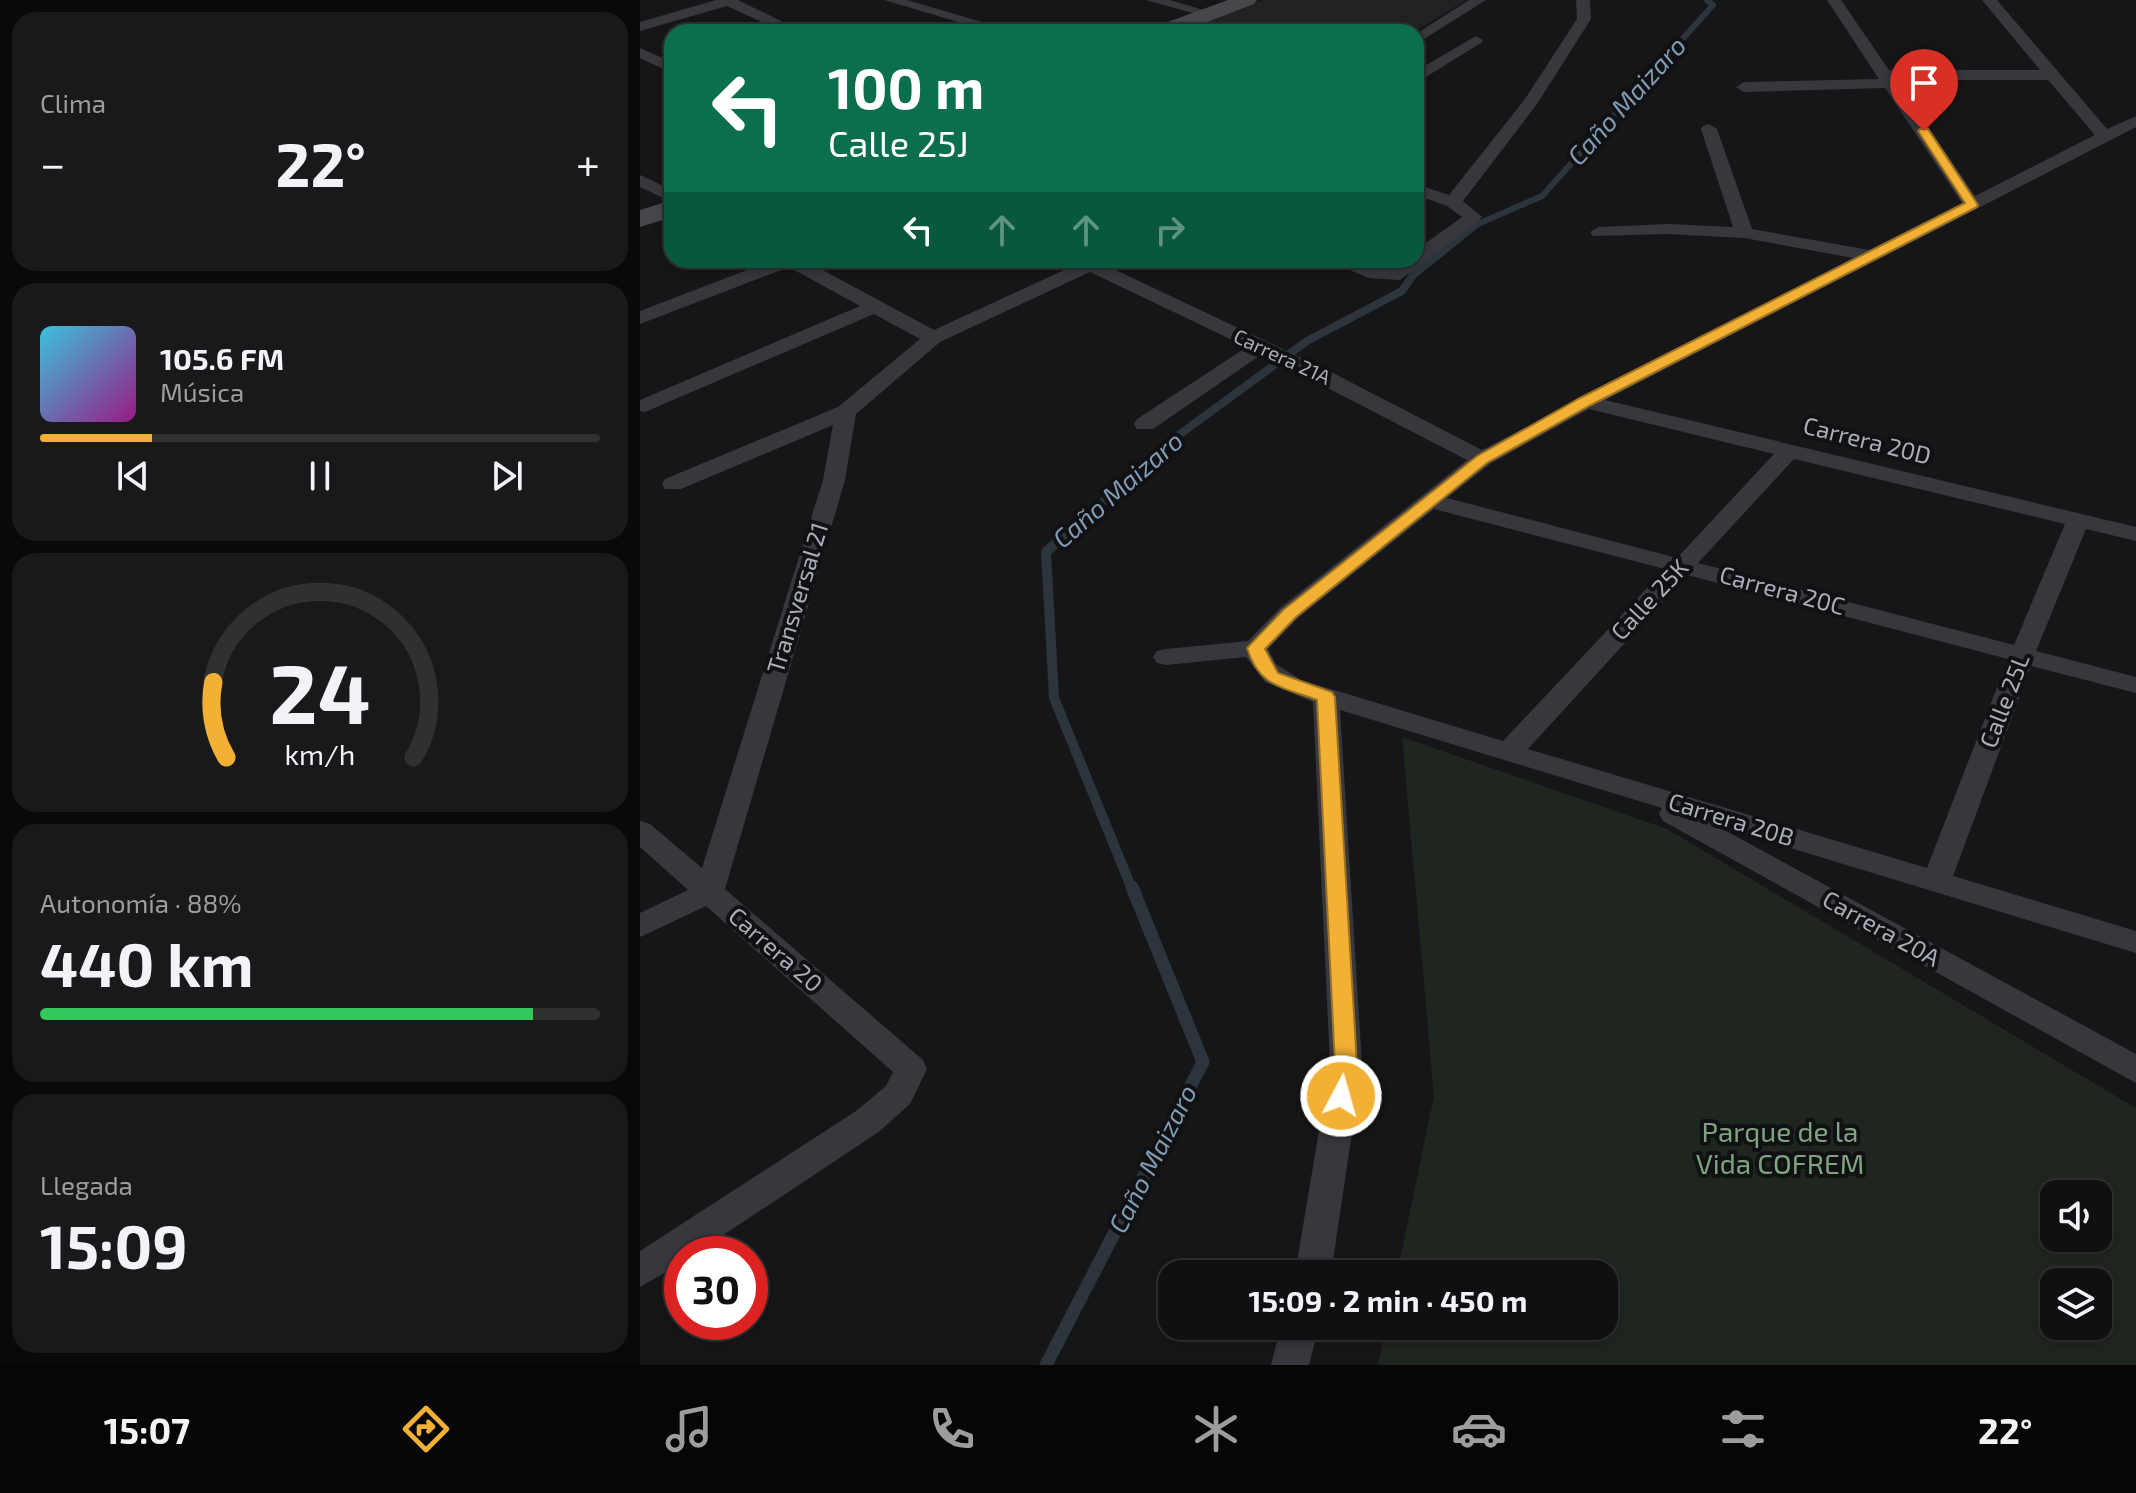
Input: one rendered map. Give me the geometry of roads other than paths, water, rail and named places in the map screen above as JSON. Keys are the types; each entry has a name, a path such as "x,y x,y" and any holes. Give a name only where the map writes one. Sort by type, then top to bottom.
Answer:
{"street":[{"path":"640,27 730,0 780,24"},
{"path":"891,0 980,24"},
{"path":"1153,0 1210,14"},
{"path":"1183,24 1247,0"},
{"path":"1424,35 1479,0"},
{"path":"1453,202 1531,101 1566,47 1584,19 1583,0"},
{"path":"1834,0 1972,205"},
{"path":"1989,0 2105,137"},
{"path":"1424,69 1476,40"},
{"path":"640,52 664,64"},
{"path":"1744,87 2050,75"},
{"path":"1166,657 1255,648 1289,613 1482,459 1586,402 2136,121"},
{"path":"1709,129 1744,233"},
{"path":"640,180 664,193"},
{"path":"1424,192 1453,202 1473,217 1424,254"},
{"path":"640,219 664,211"},
{"path":"1599,232 1668,229 1744,233 1871,256"},
{"path":"640,318 769,268"},
{"path":"805,268 933,338"},
{"path":"673,484 846,412 933,338 1079,268"},
{"name":"Carrera 21A","path":"1103,268 1324,376 1482,459"},
{"path":"1361,268 1393,276 1404,268"},
{"path":"645,406 876,306"},
{"path":"1145,424 1267,350"},
{"name":"Carrera 20D","path":"1586,402 2136,534"},
{"name":"Transversal 21","path":"709,892 834,480 846,412"},
{"name":"Calle 25K","path":"1509,752 1791,449"},
{"name":"Carrera 20C","path":"1428,500 2136,685"},
{"name":"Calle 25L","path":"1936,882 2022,655 2078,521"},
{"name":"Carrera 20B","path":"1255,648 1260,663 1271,677 1326,697 2136,942"},
{"path":"1315,1260 1346,1065 1326,697"},
{"name":"Carrera 20A","path":"1626,788 2136,1070"},
{"name":"Carrera 20","path":"640,831 911,1069 898,1095 868,1121 640,1271"},
{"path":"640,926 709,892"},
{"path":"1290,1365 1296,1340"}],"waterway":[{"name":"Caño Maizaro","path":"1474,226 1542,196 1713,5 1707,0"},
{"name":"Caño Maizaro","path":"1424,266 1474,226"},
{"name":"Caño Maizaro","path":"1085,518 1172,440 1307,341 1402,291 1422,268"},
{"name":"Caño Maizaro","path":"1087,516 1046,552 1054,698 1132,889"},
{"name":"Caño Maizaro","path":"1046,1365 1203,1062 1132,887"}],"park label":[{"name":"Parque de la Vida COFREM","path":"1780,1148"}]}
